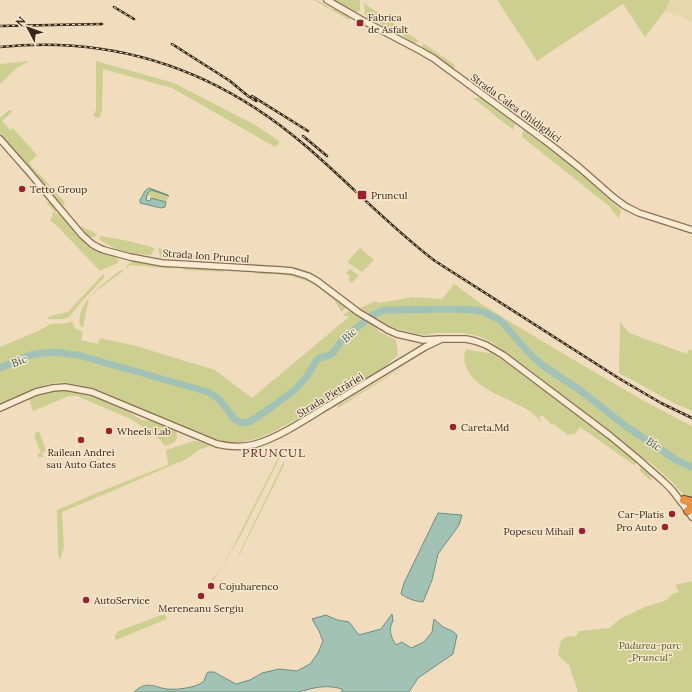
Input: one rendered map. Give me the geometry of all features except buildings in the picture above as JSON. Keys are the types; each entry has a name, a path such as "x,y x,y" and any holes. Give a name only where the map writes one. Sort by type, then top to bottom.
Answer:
{"street":[{"name":"Strada Calea Ghidighici","path":"327,0 433,58 551,145 625,206 639,213 692,230"},
{"name":"Strada Ion Pruncul","path":"0,139 82,235 99,248 123,256 162,263 281,270 299,273 317,280 358,312 376,324 397,334 423,340 442,339"},
{"name":"Strada Pietrăriei","path":"0,408 36,392 65,386 92,392 217,444 234,447 246,446 267,440 301,423 425,347 442,339 462,339 475,341 486,345 503,354 638,459 664,482 690,510"},
{"name":"Strada Pietrăriei","path":"638,459 650,465 668,480 690,510"}],"shaded area":[{"path":"670,0 692,0 692,22 665,11"},
{"path":"149,188 169,196 151,190 147,194 146,200 150,201 151,198 166,202 165,207 161,208 140,203 145,191"},
{"path":"438,513 462,515 459,525 438,554 432,580 423,602 401,594 404,583"},
{"path":"392,614 393,621 391,624 391,633 396,645 402,642 411,648 424,642 432,632 434,619 443,627 457,635 453,654 418,678 409,692 342,692 342,689 325,687 298,692 134,692 146,685 171,689 192,687 204,681 208,672 214,672 236,684 250,680 262,673 279,669 297,671 310,664 318,653 323,641 312,619 326,615 337,620 349,622 359,635 381,629"}],"green space":[{"path":"314,0 317,0 350,18 349,20"},
{"path":"334,0 360,0 360,10 356,12"},
{"path":"497,0 670,0 665,11 645,37 623,4 537,61"},
{"path":"364,3 419,41 416,43 411,42 393,31 386,29 380,23 368,18 365,14"},
{"path":"423,43 455,65 454,69 423,47"},
{"path":"29,61 17,68 0,84 0,64"},
{"path":"96,61 174,83 259,127 280,142 275,147 172,88 103,69 102,111 99,118 93,116 96,110"},
{"path":"473,98 483,98 515,124 513,130"},
{"path":"9,110 13,111 2,121 10,130 13,128 37,155 29,163 63,200 64,206 0,134 0,118"},
{"path":"523,130 575,168 621,210 619,219 609,206 522,137"},
{"path":"151,190 169,196 166,202 146,195"},
{"path":"46,202 49,202 56,208 55,214 58,213 84,242 90,247 117,258 119,261 118,263 100,271 55,224 50,221 54,211"},
{"path":"81,226 97,234 95,237 89,237"},
{"path":"100,236 129,241 155,248 151,255 130,253 105,243 99,239"},
{"path":"158,248 186,255 229,262 294,267 311,272 326,283 307,272 293,268 160,257"},
{"path":"360,248 374,260 362,272 347,262"},
{"path":"133,261 171,267 174,269 130,265 127,268 126,266"},
{"path":"183,267 222,269 224,272 183,270"},
{"path":"122,269 123,271 89,298 97,289"},
{"path":"350,269 359,275 352,283 348,280 350,276 346,273"},
{"path":"261,271 264,273 271,271 283,272 302,276 317,284 347,307 341,312 336,302 332,298 314,285 299,278 291,276 256,274"},
{"path":"103,274 104,277 102,280 69,317 63,319 47,319 50,316 68,312"},
{"path":"454,284 480,303 517,326 644,401 692,426 692,496 682,495 683,494 669,479 652,464 490,341 478,336 463,333 435,333 425,335 412,333 391,327 360,308 375,301 380,303 412,297 442,299"},
{"path":"89,298 83,327 81,327 79,321 80,315"},
{"path":"350,310 374,326 380,332 396,340 398,355 382,369 356,387 271,433 255,439 242,442 216,440 196,433 102,392 79,385 62,382 48,384 0,404 0,347 51,324 68,323 72,321 75,328 83,332 81,340 98,344 100,338 136,346 215,370 252,398 350,316 343,315"},
{"path":"620,322 629,333 687,354 689,349 692,350 692,411 672,402 619,373"},
{"path":"467,349 490,353 505,361 542,387 636,461 636,463 634,465 580,427 575,434 566,435 566,433 554,424 552,425 542,415 539,418 542,421 541,422 529,411 516,403 482,386 469,373 465,364 464,354"},
{"path":"405,366 338,408 337,406"},
{"path":"54,388 81,392 100,398 124,408 142,420 152,421 176,430 176,440 165,446 160,440 133,420 77,396 69,396 33,411 29,399"},
{"path":"39,431 46,451 42,453 43,457 39,458 37,454 41,453 34,436 36,435 35,433"},
{"path":"194,441 210,446 201,449 180,463 179,462 62,512 64,547 60,560 58,555 57,510 168,465 166,450"},
{"path":"282,450 283,451 242,533 226,561 213,581 212,580 230,553"},
{"path":"284,461 284,465 238,556"},
{"path":"642,467 649,472 652,480 650,480 639,470"},
{"name":"Pădurea-parc „Pruncul“","path":"692,581 692,692 578,692 569,665 558,655 562,640 564,638 576,636 579,631 609,628 620,619 645,607 667,600 672,594 679,592 675,585"},
{"path":"165,614 167,619 116,640 115,635 118,631"}],"waterway":[{"name":"Bîc","path":"0,368 35,354 53,352 78,355 208,392 219,399 235,420 245,423 251,421 295,390 319,358 333,353 342,340 371,316 383,310 475,310 500,320 528,352 542,365 581,391 627,427 676,460 692,467"}],"railway":[{"path":"114,7 134,19"},
{"path":"0,26 102,24"},
{"path":"172,44 230,81 256,101"},
{"path":"0,47 43,45 85,47 125,53 164,64 202,79 238,98 273,120 307,147 402,234 435,261 620,379 661,403 692,418"},
{"path":"252,96 308,131"},
{"path":"303,136 327,156"}],"place":[{"name":"Fabrica de Asfalt","path":"360,23"},
{"name":"Tetto Group","path":"22,189"},
{"name":"Pruncul","path":"362,195"},
{"name":"Careta.Md","path":"453,427"},
{"name":"Wheels Lab","path":"109,431"},
{"name":"Railean Andrei sau Auto Gates","path":"81,440"},
{"name":"Car-Platis","path":"672,514"},
{"name":"Pro Auto","path":"665,527"},
{"name":"Popescu Mihail","path":"582,531"},
{"name":"Cojuharenco","path":"211,586"},
{"name":"Mereneanu Sergiu","path":"201,596"},
{"name":"AutoService","path":"86,600"}],"district":[{"name":"PRUNCUL","path":"274,452"}]}
